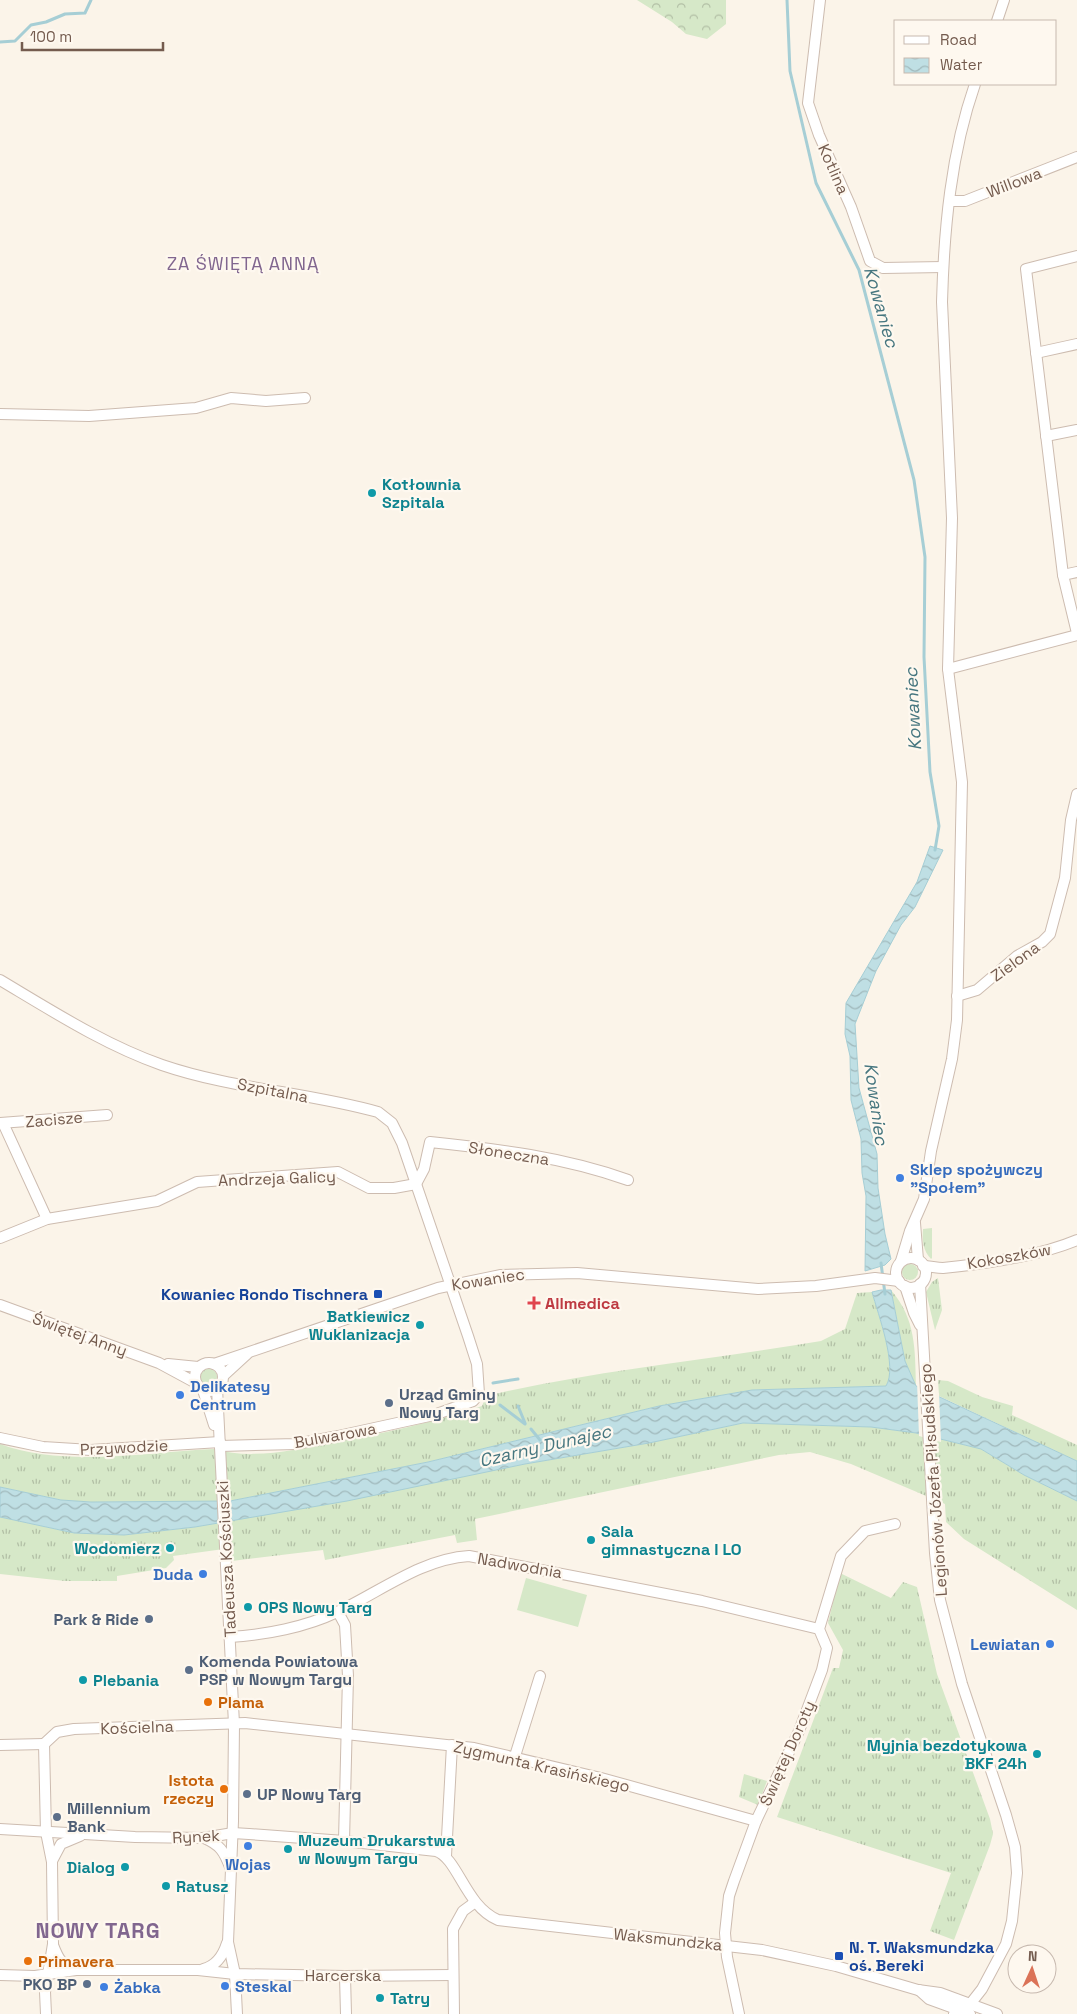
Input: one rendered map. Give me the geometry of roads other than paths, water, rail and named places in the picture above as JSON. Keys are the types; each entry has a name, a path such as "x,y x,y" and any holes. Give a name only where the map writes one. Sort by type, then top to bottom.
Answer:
{"street":[{"name":"Kotlina","path":"820,0 808,103 818,134 851,207 870,261 883,268 943,267"},
{"path":"997,20 1004,0"},
{"path":"915,1222 922,1281 913,1287 902,1284 896,1274 910,1231 924,1200 931,1151 952,1059 957,996 962,782 948,669 952,518 943,330 943,267 960,133 975,85"},
{"name":"Willowa","path":"950,202 965,201 1077,157"},
{"path":"948,669 1077,634 1063,575 1026,269 1077,256"},
{"path":"1036,353 1077,344"},
{"path":"0,414 89,416 196,408 231,398 266,401 305,398"},
{"path":"1046,436 1077,430"},
{"path":"1063,575 1077,572"},
{"name":"Zielona","path":"957,996 977,990 1017,956 1042,942 1050,934 1065,878 1071,820 1077,794"},
{"name":"Szpitalna","path":"0,980 98,1036 162,1065 198,1075 378,1112 392,1122 396,1130 450,1285"},
{"name":"Zacisze","path":"2,1123 107,1114"},
{"path":"2,1123 47,1219"},
{"name":"Słoneczna","path":"416,1184 424,1169 430,1142 491,1148 581,1165 628,1180"},
{"name":"Andrzeja Galicy","path":"0,1238 47,1219 157,1202 197,1182 338,1172 369,1188 394,1188 416,1184"},
{"name":"Kokoszków","path":"921,1263 940,1268 1019,1256 1060,1247 1077,1240"},
{"path":"900,1264 908,1258 921,1263"},
{"name":"Kowaniec","path":"875,1278 900,1264"},
{"name":"Kokoszków","path":"922,1281 940,1268"},
{"name":"Kowaniec","path":"214,1364 259,1347 450,1285 501,1275 542,1272 576,1273 758,1289 801,1287 875,1278 902,1284"},
{"name":"Legionów Józefa Piłsudskiego","path":"922,1281 921,1325 926,1366 934,1542 938,1584 949,1642 1015,1847 1016,1898 1010,1932 998,1961 965,2011"},
{"name":"Legionów Józefa Piłsudskiego","path":"902,1284 921,1325"},
{"name":"Bulwarowa","path":"220,1443 296,1444 415,1420 473,1401 479,1394 476,1364 450,1285"},
{"name":"Świętej Anny","path":"0,1306 159,1363 200,1386"},
{"name":"Kowaniec","path":"223,1376 236,1363 259,1347"},
{"name":"Świętej Anny","path":"159,1363 198,1367"},
{"path":"207,1363 214,1364 220,1369 223,1376 217,1388 210,1391 200,1386 195,1374 198,1367 207,1363"},
{"name":"Tadeusza Kościuszki","path":"200,1386 220,1443"},
{"name":"Tadeusza Kościuszki","path":"217,1388 234,1724 232,1833"},
{"name":"Przywodzie","path":"0,1438 44,1447 91,1450 220,1443"},
{"path":"819,1629 841,1556 865,1531 895,1524"},
{"name":"Nadwodnia","path":"230,1637 295,1626 338,1612 424,1566 455,1557 469,1556 702,1601 819,1629"},
{"path":"338,1612 345,1626 348,1676 344,1841"},
{"name":"Świętej Doroty","path":"740,2014 726,1945 729,1896 756,1821 799,1731 822,1670 827,1648 819,1629"},
{"path":"514,1756 540,1676"},
{"name":"Zygmunta Krasińskiego","path":"234,1724 452,1745 514,1756 756,1821"},
{"name":"Kościelna","path":"44,1744 57,1732 74,1729 234,1724"},
{"path":"0,1745 44,1744 46,1754 46,1832 52,1862 53,1944 48,1976 46,2014"},
{"path":"232,1833 344,1841 436,1851 446,1856 452,1745"},
{"name":"Rynek","path":"0,1830 81,1835 203,1838 232,1833 228,1942 235,1974 237,2014"},
{"path":"52,1862 61,1844 81,1835"},
{"path":"203,1838 217,1844 224,1850 230,1869"},
{"name":"Waksmundzka","path":"446,1856 474,1903 489,1916 508,1923 726,1945 828,1964 918,1990 940,1993 965,2011 997,2014"},
{"path":"454,2014 452,1975 453,1929 463,1911 474,1903"},
{"path":"198,1970 209,1967 220,1959 228,1942"},
{"path":"53,1944 60,1960 66,1966 76,1970"},
{"path":"0,1976 48,1976 76,1970 198,1970 235,1974"},
{"name":"Harcerska","path":"235,1974 452,1975"},
{"path":"345,1976 346,2014"}],"water":[{"path":"930,846 943,850 915,907 901,925 876,971 855,1024 859,1088 877,1154 878,1188 891,1259 885,1265 865,1271 866,1196 862,1173 861,1139 851,1100 850,1056 845,1034 846,1003 917,882"},
{"name":"Czarny Dunajec","path":"891,1290 905,1361 916,1386 1077,1461 1077,1501 1024,1475 981,1449 916,1433 871,1427 743,1423 649,1443 525,1464 347,1501 195,1527 124,1535 74,1533 0,1517 0,1487 61,1500 91,1502 230,1501 428,1462 659,1406 752,1390 886,1386 890,1366 886,1340 872,1292"}],"waterway":[{"path":"0,42 15,41 31,25 46,22 65,14 85,13 91,0"},
{"name":"Kowaniec","path":"787,0 790,71 816,183 859,270 914,480 925,557 924,657 930,772 939,826 935,850"},
{"name":"Kowaniec","path":"881,1263 885,1294"},
{"path":"493,1383 518,1379"},
{"path":"500,1405 525,1424"},
{"path":"518,1406 525,1423"},
{"name":"Czarny Dunajec","path":"531,1429 540,1440"}],"place":[{"name":"Kotłownia Szpitala","path":"372,493"},
{"name":"Sklep spożywczy \"Społem\"","path":"900,1178"},
{"name":"Kowaniec Rondo Tischnera","path":"378,1294"},
{"name":"Allmedica","path":"534,1303"},
{"name":"Batkiewicz Wuklanizacja","path":"420,1325"},
{"name":"Delikatesy Centrum","path":"180,1395"},
{"name":"Urząd Gminy Nowy Targ","path":"389,1403"},
{"name":"Sala gimnastyczna I LO","path":"591,1540"},
{"name":"Wodomierz","path":"170,1548"},
{"name":"Duda","path":"203,1574"},
{"name":"OPS Nowy Targ","path":"248,1607"},
{"name":"Park & Ride","path":"149,1619"},
{"name":"Lewiatan","path":"1050,1644"},
{"name":"Komenda Powiatowa PSP w Nowym Targu","path":"189,1670"},
{"name":"Plebania","path":"83,1680"},
{"name":"Plama","path":"208,1702"},
{"name":"Myjnia bezdotykowa BKF 24h","path":"1037,1754"},
{"name":"Istota rzeczy","path":"224,1789"},
{"name":"UP Nowy Targ","path":"247,1794"},
{"name":"Millennium Bank","path":"57,1817"},
{"name":"Wojas","path":"248,1846"},
{"name":"Muzeum Drukarstwa w Nowym Targu","path":"288,1849"},
{"name":"Dialog","path":"125,1867"},
{"name":"Ratusz","path":"166,1886"},
{"name":"N. T. Waksmundzka oś. Bereki","path":"839,1956"},
{"name":"Primavera","path":"28,1961"},
{"name":"PKO BP","path":"87,1984"},
{"name":"Steskal","path":"225,1986"},
{"name":"Żabka","path":"104,1987"},
{"name":"Tatry","path":"380,1998"}],"district":[{"name":"ZA ŚWIĘTĄ ANNĄ","path":"243,264"},
{"name":"NOWY TARG","path":"98,1931"}]}
